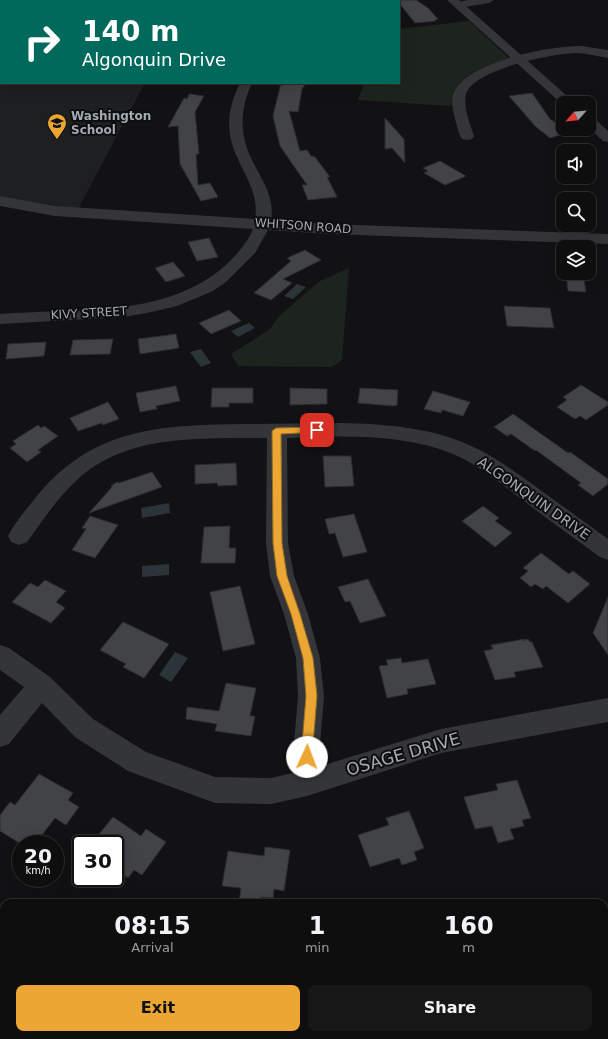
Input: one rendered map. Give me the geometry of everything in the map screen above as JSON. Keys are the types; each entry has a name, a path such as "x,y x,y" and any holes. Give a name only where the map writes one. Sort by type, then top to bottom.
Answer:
{"street":[{"path":"455,3 489,0"},
{"path":"455,3 560,96"},
{"path":"467,136 459,102 461,92 467,84 487,71 538,54 585,50 608,54"},
{"path":"245,84 240,94 235,112 234,126 242,154 261,190 265,210 263,224"},
{"path":"596,127 608,138"},
{"name":"WHITSON ROAD","path":"0,201 55,211 329,229 608,239"},
{"name":"KIVY STREET","path":"0,319 115,314 178,300 210,285 231,269 250,249 263,224"},
{"name":"ALGONQUIN DRIVE","path":"19,536 65,477 94,457 128,442 177,433 331,429 382,430 421,436 461,449 493,466 608,551"},
{"path":"276,431 277,543 282,576 296,614 308,658 311,696 307,744 307,783"},
{"name":"OSAGE DRIVE","path":"0,656 41,685 84,728 138,762 216,790 271,791 307,783 441,741 608,710"},
{"path":"0,735 41,685"}],"shaded area":[{"path":"469,21 509,58 478,70 463,80 453,93 451,106 358,100 364,84 400,84 400,29"},
{"name":"Washington School","path":"0,84 144,84 78,209 0,197"},
{"path":"349,268 342,360 332,367 238,366 231,354 269,330 280,315 320,281"},
{"path":"297,284 306,287 293,299 284,296"},
{"path":"249,323 255,328 238,337 231,331"},
{"path":"201,349 211,363 201,367 190,352"},
{"path":"169,503 170,513 142,518 141,508"},
{"path":"169,564 169,575 142,577 142,566"},
{"path":"175,652 188,658 171,682 159,675"}],"building":[{"path":"400,0 416,0 428,8 438,19 435,20 436,21 415,23 400,4"},
{"path":"281,84 282,86 283,84 305,84 302,89 298,112 289,111 300,151 307,150 311,156 315,157 330,177 327,177 337,197 308,200 302,185 307,185 280,146 273,116"},
{"path":"532,93 550,119 556,123 557,136 550,138 535,126 509,96"},
{"path":"189,94 204,96 195,112 199,154 196,154 198,185 210,183 218,197 201,201 180,164 178,126 168,127 184,98 187,99"},
{"path":"385,118 404,139 405,163 392,148 385,149"},
{"path":"440,161 466,176 445,185 424,173 428,171 423,168"},
{"path":"209,238 218,257 197,261 188,242"},
{"path":"305,250 321,260 283,279 292,283 271,300 254,293 291,261 287,258"},
{"path":"173,262 185,276 166,282 155,268"},
{"path":"567,280 584,280 586,292 568,291"},
{"path":"504,306 550,308 554,328 507,326"},
{"path":"229,310 241,321 211,334 199,323"},
{"path":"176,334 179,348 140,354 138,339"},
{"path":"113,339 110,354 70,355 73,340"},
{"path":"46,342 44,356 6,359 8,344"},
{"path":"581,385 608,402 608,405 586,420 580,416 575,419 557,407 567,400 563,397"},
{"path":"176,386 180,401 156,406 157,409 140,412 136,393"},
{"path":"212,388 253,388 253,403 229,403 229,407 211,407"},
{"path":"290,388 327,389 327,404 290,405"},
{"path":"360,388 398,390 397,405 358,403"},
{"path":"433,391 470,402 463,416 442,410 441,413 424,409"},
{"path":"108,402 119,419 103,425 102,423 78,431 70,418"},
{"path":"513,414 608,479 608,484 593,496 578,485 581,483 536,450 535,451 511,434 507,436 494,427"},
{"path":"38,425 41,428 44,426 58,436 38,450 41,452 27,462 10,448 16,444 13,441"},
{"path":"323,456 351,456 354,486 325,487"},
{"path":"236,463 237,485 218,486 217,483 195,484 195,465"},
{"path":"152,472 162,487 89,513 112,487 111,486 117,482 119,483"},
{"path":"483,506 499,518 495,521 512,533 495,547 462,521"},
{"path":"354,514 367,552 343,557 335,533 329,534 325,519"},
{"path":"90,516 118,525 95,558 72,550 86,529 82,528"},
{"path":"230,526 229,548 236,548 235,563 201,563 204,527"},
{"path":"541,553 569,574 573,571 590,584 568,603 546,586 543,589 535,584 531,587 520,578 528,571 523,568"},
{"path":"368,579 386,616 360,623 350,601 345,602 338,587"},
{"path":"45,580 66,591 56,602 65,608 51,623 12,602 30,583 38,587"},
{"path":"240,586 255,644 223,651 210,592"},
{"path":"608,597 608,655 593,633"},
{"path":"123,622 169,644 144,678 123,667 126,664 100,650"},
{"path":"525,639 523,641 528,639 532,642 543,667 514,672 516,677 495,680 484,651 493,649 491,645"},
{"path":"401,658 402,663 428,659 436,684 407,689 408,694 387,698 379,666 388,665 386,660"},
{"path":"226,683 256,688 250,716 255,716 251,736 215,731 217,724 186,719 187,707 219,711"},
{"path":"39,774 73,793 68,800 79,807 66,825 55,818 42,835 12,835 12,838 0,831 0,815 10,802 15,805"},
{"path":"517,780 531,818 522,820 524,826 510,829 514,839 498,843 492,826 475,829 464,797 498,790 496,784"},
{"path":"409,811 424,848 414,852 417,860 402,865 399,858 370,867 358,835 389,825 386,818"},
{"path":"113,817 141,836 146,829 166,842 142,875 134,870 128,878 124,875 124,835 98,835"},
{"path":"265,847 290,850 284,891 274,889 273,898 261,897 261,899 240,899 241,888 222,886 228,851 264,856"}],"place":[{"name":"Washington School","path":"57,140"}],"route":[{"path":"307,757 311,696 308,658 296,614 282,576 277,543 276,431 317,430"}]}
